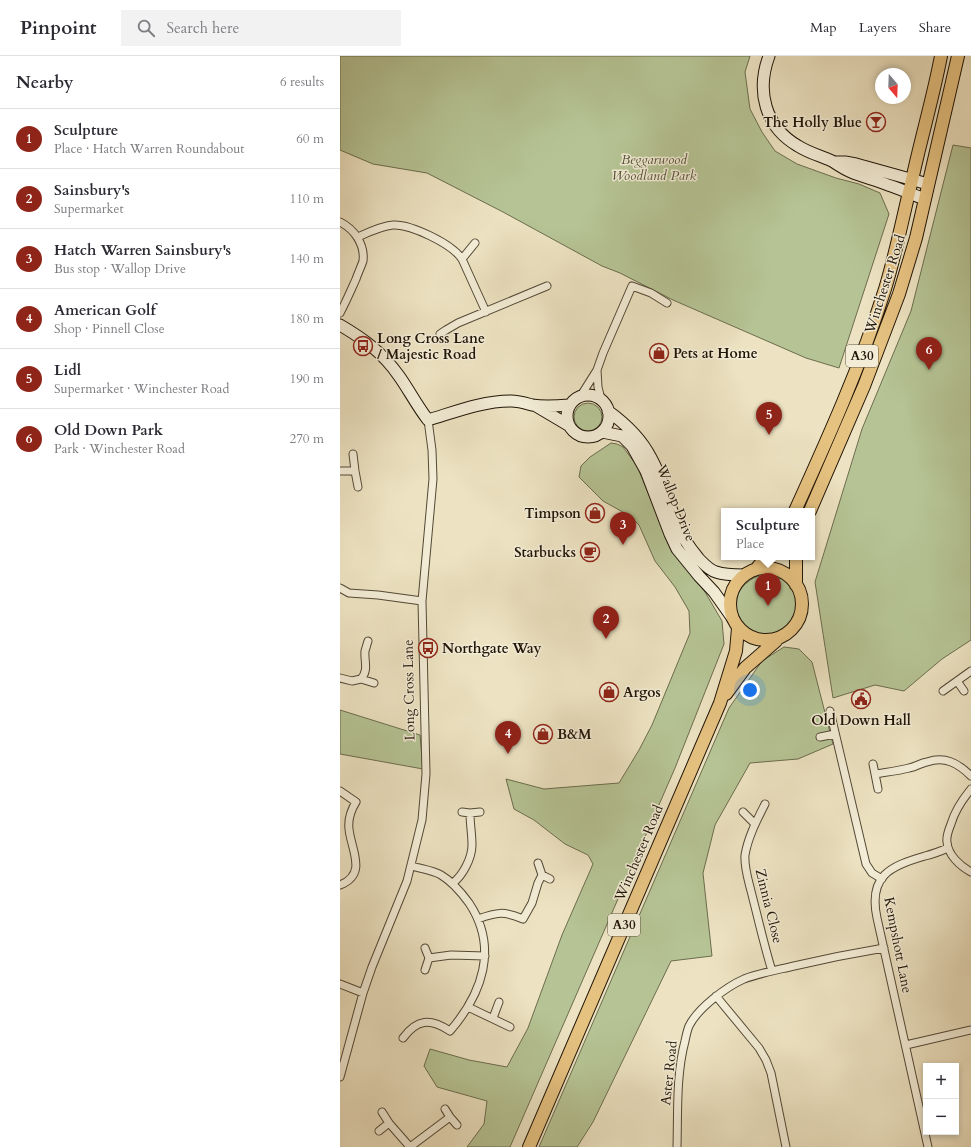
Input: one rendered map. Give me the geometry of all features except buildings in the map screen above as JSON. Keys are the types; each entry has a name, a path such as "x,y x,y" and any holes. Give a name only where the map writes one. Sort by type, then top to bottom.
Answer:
{"main road":[{"name":"Winchester Road","path":"796,508 836,421 867,343 885,288 899,239 912,179 935,88 941,56"},
{"name":"Winchester Road","path":"811,508 864,386 906,272 925,199 958,56"},
{"path":"757,568 770,568 790,576 796,585 802,603 800,616 790,632 779,638 764,642 746,637 738,628 731,616 729,605 736,584 743,575 757,568 764,560"},
{"path":"796,560 796,585"},
{"name":"Winchester Road","path":"529,1147 720,703 736,651 738,628"},
{"name":"Winchester Road","path":"720,703 745,668 779,638"}],"street":[{"path":"769,56 764,70 763,89 765,103 773,122 782,134 805,150 832,161 850,171 925,199"},
{"path":"832,161 851,163 928,184"},
{"path":"340,222 350,228 358,238 362,250 362,261 340,313"},
{"path":"358,238 384,227 396,225 422,232 447,245 462,259 486,312"},
{"path":"462,259 475,243"},
{"path":"440,334 456,320 486,312 547,286"},
{"name":"Wallop Drive","path":"428,420 465,408 489,403 518,402 534,405 569,405 580,397 597,370 632,286 651,293 667,304"},
{"name":"Long Cross Lane","path":"340,325 368,342 385,358 400,376 428,420 432,450 433,479 422,600 426,774 422,820 412,866 404,891 372,967 340,1077"},
{"name":"Wallop Drive","path":"597,370 598,387 601,399 608,411 623,421 642,442 657,469 680,530 688,544 697,556 712,570 723,574 743,575"},
{"path":"580,397 592,396 601,399"},
{"name":"Wallop Drive","path":"534,405 568,425 573,432 583,437 595,436 602,432 622,436 632,446 646,471 677,549 714,592 731,616"},
{"path":"568,425 566,418 569,405"},
{"path":"602,432 608,422 608,411"},
{"path":"353,454 354,471 358,487"},
{"path":"340,471 354,471"},
{"path":"340,588 349,593 422,600"},
{"path":"361,678 366,669 365,651 368,641"},
{"path":"943,691 971,671"},
{"path":"340,678 352,680 361,678 374,683"},
{"path":"957,681 964,692"},
{"name":"Kempshott Lane","path":"830,711 866,864 872,873 882,879 875,892 874,903 928,1147"},
{"path":"820,737 835,734"},
{"path":"875,774 907,769 926,762 946,760 958,765 971,776"},
{"path":"873,764 878,789"},
{"path":"971,789 958,806 952,818 947,838 948,848 957,861 962,867 971,872"},
{"path":"340,791 356,802 350,817 349,829 356,868 350,879 340,885"},
{"name":"Zinnia Close","path":"765,804 755,824 745,855 746,868 760,929 772,971"},
{"path":"462,812 480,812"},
{"path":"743,812 755,824"},
{"path":"453,883 463,872 472,851 470,813"},
{"path":"882,879 892,868 904,862 948,848"},
{"path":"478,919 491,914 501,913 523,919 532,903 542,875 538,863"},
{"path":"402,1038 411,1028 423,1023 434,1023 450,1031 468,1008 475,995 481,978 485,956 484,940 478,919 466,899 453,883 440,875 412,866"},
{"path":"542,875 550,879"},
{"path":"425,948 429,958 425,970"},
{"path":"772,971 884,948"},
{"path":"429,958 451,955 485,956"},
{"name":"Aster Road","path":"677,1147 679,1079 682,1052 689,1026 716,996 744,980 772,971"},
{"path":"340,984 364,993"},
{"path":"716,996 759,1048 766,1060 771,1073 786,1147"},
{"path":"493,1018 499,1002"},
{"path":"468,1008 510,1026"},
{"path":"906,1045 971,1030"},
{"path":"445,1109 457,1125"},
{"path":"382,1112 389,1123 410,1147 450,1117"},
{"path":"379,1131 389,1123"}],"green space":[{"name":"Beggarwood Woodland Park","path":"340,56 750,56 745,72 750,109 762,132 775,151 797,164 836,178 859,184 880,193 889,214 839,368 806,358 673,300 620,273 602,266 503,212 427,173 373,164 340,150"},
{"path":"953,145 971,148 971,640 942,659 904,691 875,685 833,698 815,582 862,429 911,311"},
{"path":"588,403 594,404 598,407 601,411 601,423 598,427 594,430 588,431 582,430 578,427 575,423 574,417 575,411 578,407 582,404"},
{"path":"611,443 623,447 637,466 666,537 686,568 705,592 722,621 724,644 675,768 510,1147 467,1147 484,1124 487,1101 437,1087 424,1066 430,1049 469,1060 507,1067 528,1028 562,935 593,864 588,855 565,844 534,820 514,809 506,779 544,789 619,783 652,725 690,633 689,611 675,587 655,561 639,525 630,516 603,501 579,477 581,466 590,457"},
{"path":"758,576 769,582 782,578 792,587 796,594 798,606 795,619 788,628 778,634 767,636 755,633 746,627 739,617 736,603 738,594 746,583"},
{"path":"784,647 799,649 812,662 833,744 798,759 750,763 715,825 703,873 712,956 671,961 593,1122 577,1147 539,1147 729,708 762,661"},
{"path":"340,710 420,735 423,769 340,754"}],"place":[{"name":"The Holly Blue","path":"876,122"},
{"name":"Long Cross Lane / Majestic Road","path":"363,346"},
{"name":"Pets at Home","path":"659,353"},
{"name":"Old Down Park","path":"929,370"},
{"name":"Lidl","path":"769,435"},
{"name":"Timpson","path":"595,513"},
{"name":"Hatch Warren Sainsbury's","path":"623,545"},
{"name":"Starbucks","path":"590,552"},
{"name":"Sculpture","path":"768,606"},
{"name":"Sainsbury's","path":"606,639"},
{"name":"Northgate Way","path":"428,648"},
{"name":"Argos","path":"609,692"},
{"name":"Old Down Hall","path":"861,699"},
{"name":"B&M","path":"543,734"},
{"name":"American Golf","path":"508,754"}]}
